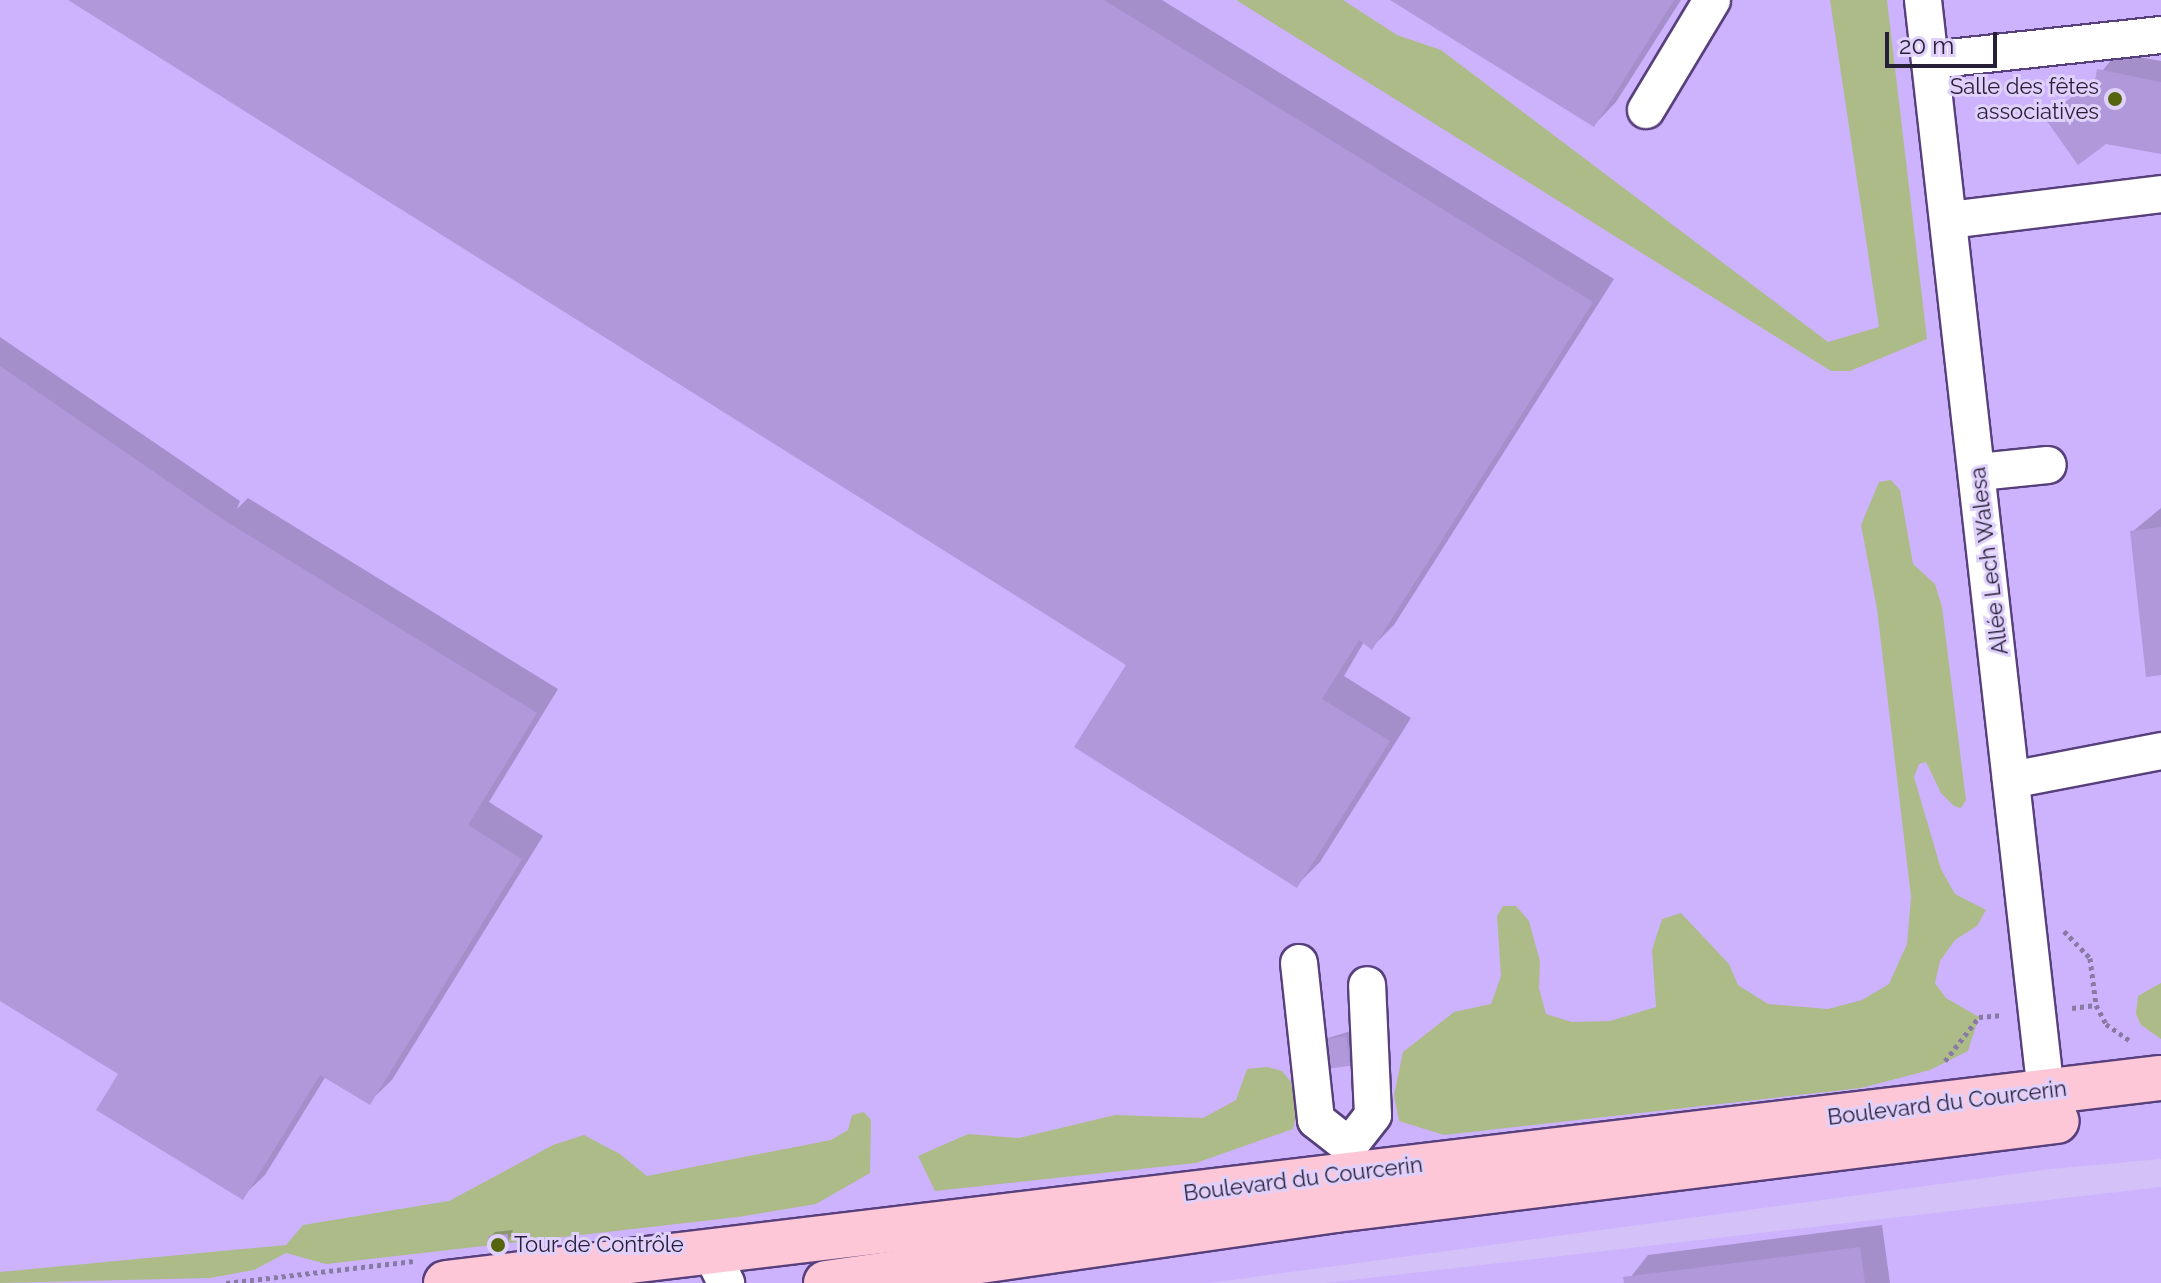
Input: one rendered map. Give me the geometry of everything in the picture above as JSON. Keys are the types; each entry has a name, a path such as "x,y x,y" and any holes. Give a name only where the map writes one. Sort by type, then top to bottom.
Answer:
{"main road":[{"name":"Boulevard du Courcerin","path":"824,1283 2047,1107 2161,1078"},
{"name":"Boulevard du Courcerin","path":"446,1283 718,1266 902,1226 1354,1160 2047,1107 2161,1109"}],"street":[{"path":"1646,110 1712,0"},
{"name":"Allée Lech Walesa","path":"1923,0 1979,472 2022,906 2047,1107"},
{"path":"1931,60 2161,35"},
{"path":"1950,220 2161,194"},
{"path":"1979,472 2048,465"},
{"path":"2011,780 2161,751"},
{"path":"1299,963 1316,1120 1354,1160"},
{"path":"1336,1210 1373,1115 1367,985"},
{"path":"824,1283 850,1265 893,1254 902,1226"}],"path":[{"path":"2022,906 2080,943 2094,971 2096,1005"}],"shaded area":[{"path":"0,0 2161,0 2161,1159 2051,1169 1210,1283 0,1283"},
{"path":"2161,1187 2161,1283 1325,1283"}],"green space":[{"path":"1236,0 1343,0 1397,35 1441,50 1828,342 1879,327 1830,0 1887,0 1927,339 1850,371 1831,371"},
{"path":"1891,480 1900,490 1913,564 1935,584 1942,607 1966,800 1961,808 1954,806 1941,793 1926,762 1919,764 1914,777 1941,869 1955,894 1986,910 1977,926 1955,940 1940,961 1935,983 1946,998 1979,1017 1968,1051 1930,1070 1861,1088 1444,1135 1399,1121 1394,1095 1403,1052 1454,1012 1491,1004 1501,976 1497,916 1503,906 1516,906 1529,921 1540,961 1539,988 1546,1014 1572,1022 1610,1021 1656,1007 1652,950 1662,919 1681,913 1729,964 1738,985 1768,1004 1828,1009 1862,1000 1889,984 1907,944 1911,897 1877,609 1861,525 1879,482"},
{"path":"2161,983 2161,1039 2141,1025 2136,1014 2138,996"},
{"path":"1267,1067 1282,1071 1291,1082 1297,1113 1293,1129 1196,1163 935,1191 918,1156 968,1134 1019,1138 1115,1115 1203,1118 1236,1100 1247,1069"},
{"path":"864,1112 871,1120 870,1173 816,1204 738,1217 326,1264 286,1253 254,1270 210,1278 0,1283 0,1272 286,1245 303,1225 449,1201 553,1145 584,1135 620,1154 647,1176 831,1140 848,1130 852,1115"}],"building":[{"path":"68,0 1104,0 1593,302 1372,650 1359,640 1322,699 1390,741 1297,888 1074,747 1126,665"},
{"path":"1390,0 1674,0 1594,127"},
{"name":"Salle des fêtes associatives","path":"2097,69 2161,82 2161,154 2106,144 2078,165 2044,117 2095,81"},
{"path":"0,366 224,520 537,713 468,825 522,859 370,1105 320,1075 243,1200 96,1110 118,1074 0,1001"},
{"path":"2161,527 2161,675 2146,677 2130,531"},
{"path":"1346,1036 1350,1066 1330,1068 1326,1039"},
{"path":"508,1234 509,1245 489,1247 488,1236"},
{"path":"1860,1247 1865,1283 1624,1283 1623,1277"}],"place":[{"name":"Salle des fêtes associatives","path":"2115,99"},
{"name":"Tour de Contrôle","path":"498,1245"}]}
